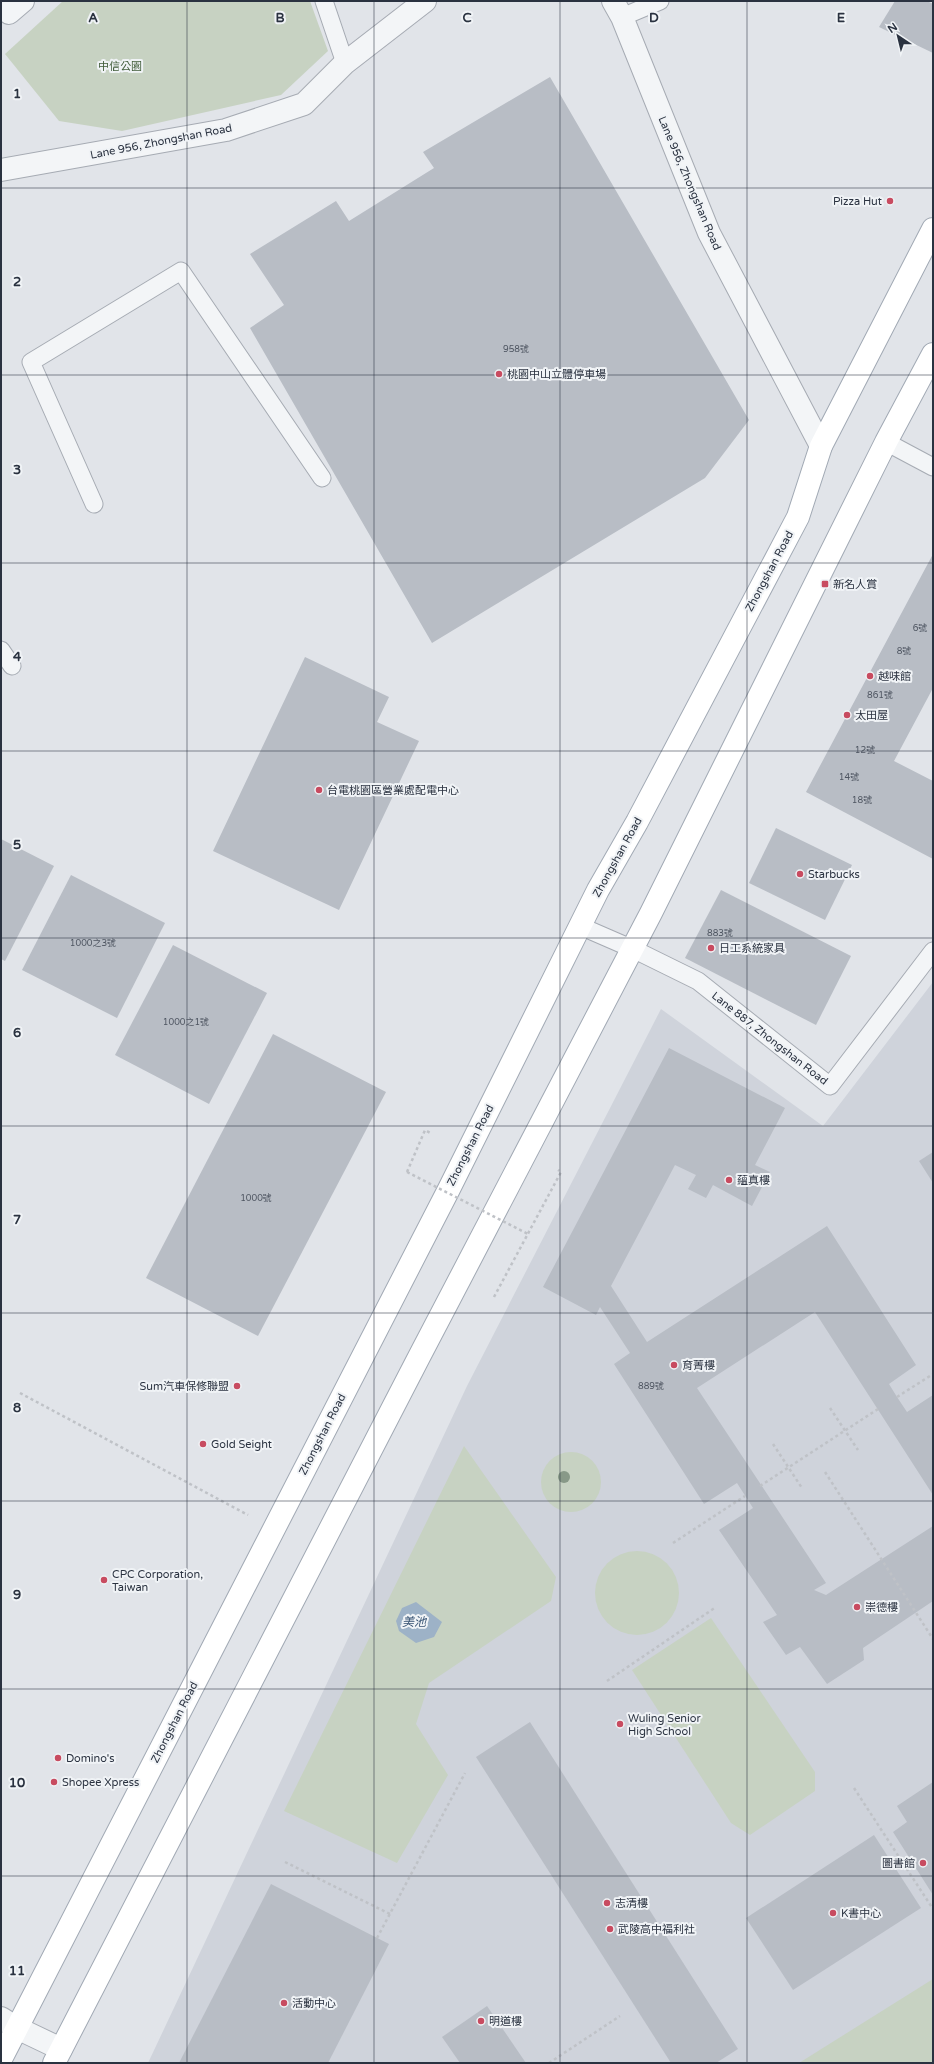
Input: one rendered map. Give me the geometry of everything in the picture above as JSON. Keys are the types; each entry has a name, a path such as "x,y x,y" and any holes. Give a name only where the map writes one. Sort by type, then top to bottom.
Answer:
{"main road":[{"name":"Zhongshan Road","path":"1,2059 9,2023 274,1528 448,1189 580,926 798,517 821,446 933,229"},
{"path":"58,2056 632,949 886,442 933,354"}],"street":[{"path":"1,5 9,13 23,1"},
{"name":"Lane 956, Zhongshan Road","path":"1,170 226,130 304,104 344,63 425,1"},
{"name":"Lane 956, Zhongshan Road","path":"618,9 709,233 821,446"},
{"path":"9,2023 58,2056"}],"lane":[{"path":"324,1 344,63"},
{"path":"618,9 660,1"},
{"path":"94,504 31,362 180,271 322,478"},
{"path":"886,442 933,467"},
{"path":"1,650 12,666"},
{"name":"Lane 887, Zhongshan Road","path":"580,926 698,981 830,1086 933,951"}],"path":[{"path":"432,1134 425,1130 406,1172 528,1234"},
{"path":"494,1297 560,1171"},
{"path":"897,1397 933,1374"},
{"path":"20,1394 274,1528"},
{"path":"830,1408 858,1450"},
{"path":"760,1486 878,1409"},
{"path":"773,1444 802,1488"},
{"path":"825,1472 933,1639"},
{"path":"673,1543 745,1496"},
{"path":"607,1681 716,1607"},
{"path":"377,1938 465,1773"},
{"path":"854,1788 933,1909"},
{"path":"285,1862 390,1914"},
{"path":"549,2063 620,2016"}],"shaded area":[{"name":"Wuling Senior High School","path":"933,982 933,2063 148,2063 467,1386 661,1009 823,1126"}],"green space":[{"name":"中信公園","path":"63,1 310,1 328,51 281,95 122,131 59,121 5,54"},
{"path":"464,1446 556,1577 551,1601 429,1683 416,1724 448,1775 397,1863 284,1811"},
{"path":"571,1452 588,1457 596,1465 601,1482 596,1499 588,1507 571,1512 554,1507 546,1499 541,1482 546,1465 554,1457"},
{"path":"637,1551 653,1554 667,1563 676,1577 679,1593 676,1609 667,1623 653,1632 637,1635 621,1632 607,1623 598,1609 595,1593 598,1577 607,1563 621,1554"},
{"path":"711,1618 815,1772 815,1791 750,1835 731,1823 632,1670"},
{"path":"933,1979 933,2063 799,2063"}],"water":[{"name":"美池","path":"416,1602 442,1622 434,1637 416,1643 399,1631 396,1621 402,1608"}],"building":[{"path":"895,1 927,1 933,4 933,53 879,27"},
{"name":"桃園中山立體停車場","path":"550,77 749,420 705,478 432,643 250,328 284,305 250,254 336,201 349,221 434,168 423,152"},
{"path":"933,554 933,688 894,761 933,781 933,859 806,792"},
{"name":"台電桃園區營業處配電中心","path":"305,657 389,697 377,722 419,741 339,910 213,851"},
{"name":"Starbucks","path":"776,828 852,865 825,920 749,883"},
{"path":"1,839 54,866 5,961 1,959"},
{"path":"71,875 165,923 117,1018 22,970"},
{"path":"721,890 851,956 816,1025 685,958"},
{"path":"173,945 267,993 209,1104 115,1055"},
{"path":"273,1034 386,1092 258,1336 146,1278"},
{"path":"669,1048 785,1108 755,1165 770,1172 752,1206 713,1185 706,1198 688,1189 696,1175 675,1165 611,1286 647,1342 827,1226 916,1365 889,1384 897,1397 907,1412 933,1395 933,1495 815,1312 697,1388 826,1583 814,1590 826,1595 933,1526 933,1601 863,1648 864,1660 827,1684 800,1647 786,1655 763,1622 777,1615 719,1530 753,1508 737,1483 704,1504 614,1364 630,1353 600,1307 596,1315 543,1287"},
{"path":"933,1152 933,1183 919,1161"},
{"name":"志清樓","path":"530,1722 738,2049 716,2063 671,2063 476,1757"},
{"name":"圖書館","path":"933,1782 933,1895 893,1832 907,1822 897,1806"},
{"name":"K書中心","path":"874,1835 921,1908 793,1990 746,1918"},
{"name":"活動中心","path":"271,1884 389,1944 328,2063 179,2063"},
{"name":"明道樓","path":"487,2006 526,2063 460,2063 442,2037"}],"place":[{"name":"Pizza Hut","path":"890,201"},
{"name":"桃園中山立體停車場","path":"499,374"},
{"name":"新名人賞","path":"825,584"},
{"name":"越味館","path":"870,676"},
{"name":"太田屋","path":"847,715"},
{"name":"台電桃園區營業處配電中心","path":"319,790"},
{"name":"Starbucks","path":"800,874"},
{"name":"日工系統家具","path":"711,948"},
{"name":"蘊真樓","path":"729,1180"},
{"name":"育菁樓","path":"674,1365"},
{"name":"Sum汽車保修聯盟","path":"237,1386"},
{"name":"Gold Seight","path":"203,1444"},
{"name":"CPC Corporation, Taiwan","path":"104,1580"},
{"name":"崇德樓","path":"857,1607"},
{"name":"Wuling Senior High School","path":"620,1724"},
{"name":"Domino's","path":"58,1758"},
{"name":"Shopee Xpress","path":"54,1782"},
{"name":"圖書館","path":"923,1863"},
{"name":"志清樓","path":"607,1903"},
{"name":"K書中心","path":"833,1913"},
{"name":"武陵高中福利社","path":"610,1929"},
{"name":"活動中心","path":"284,2003"},
{"name":"明道樓","path":"481,2021"}]}
